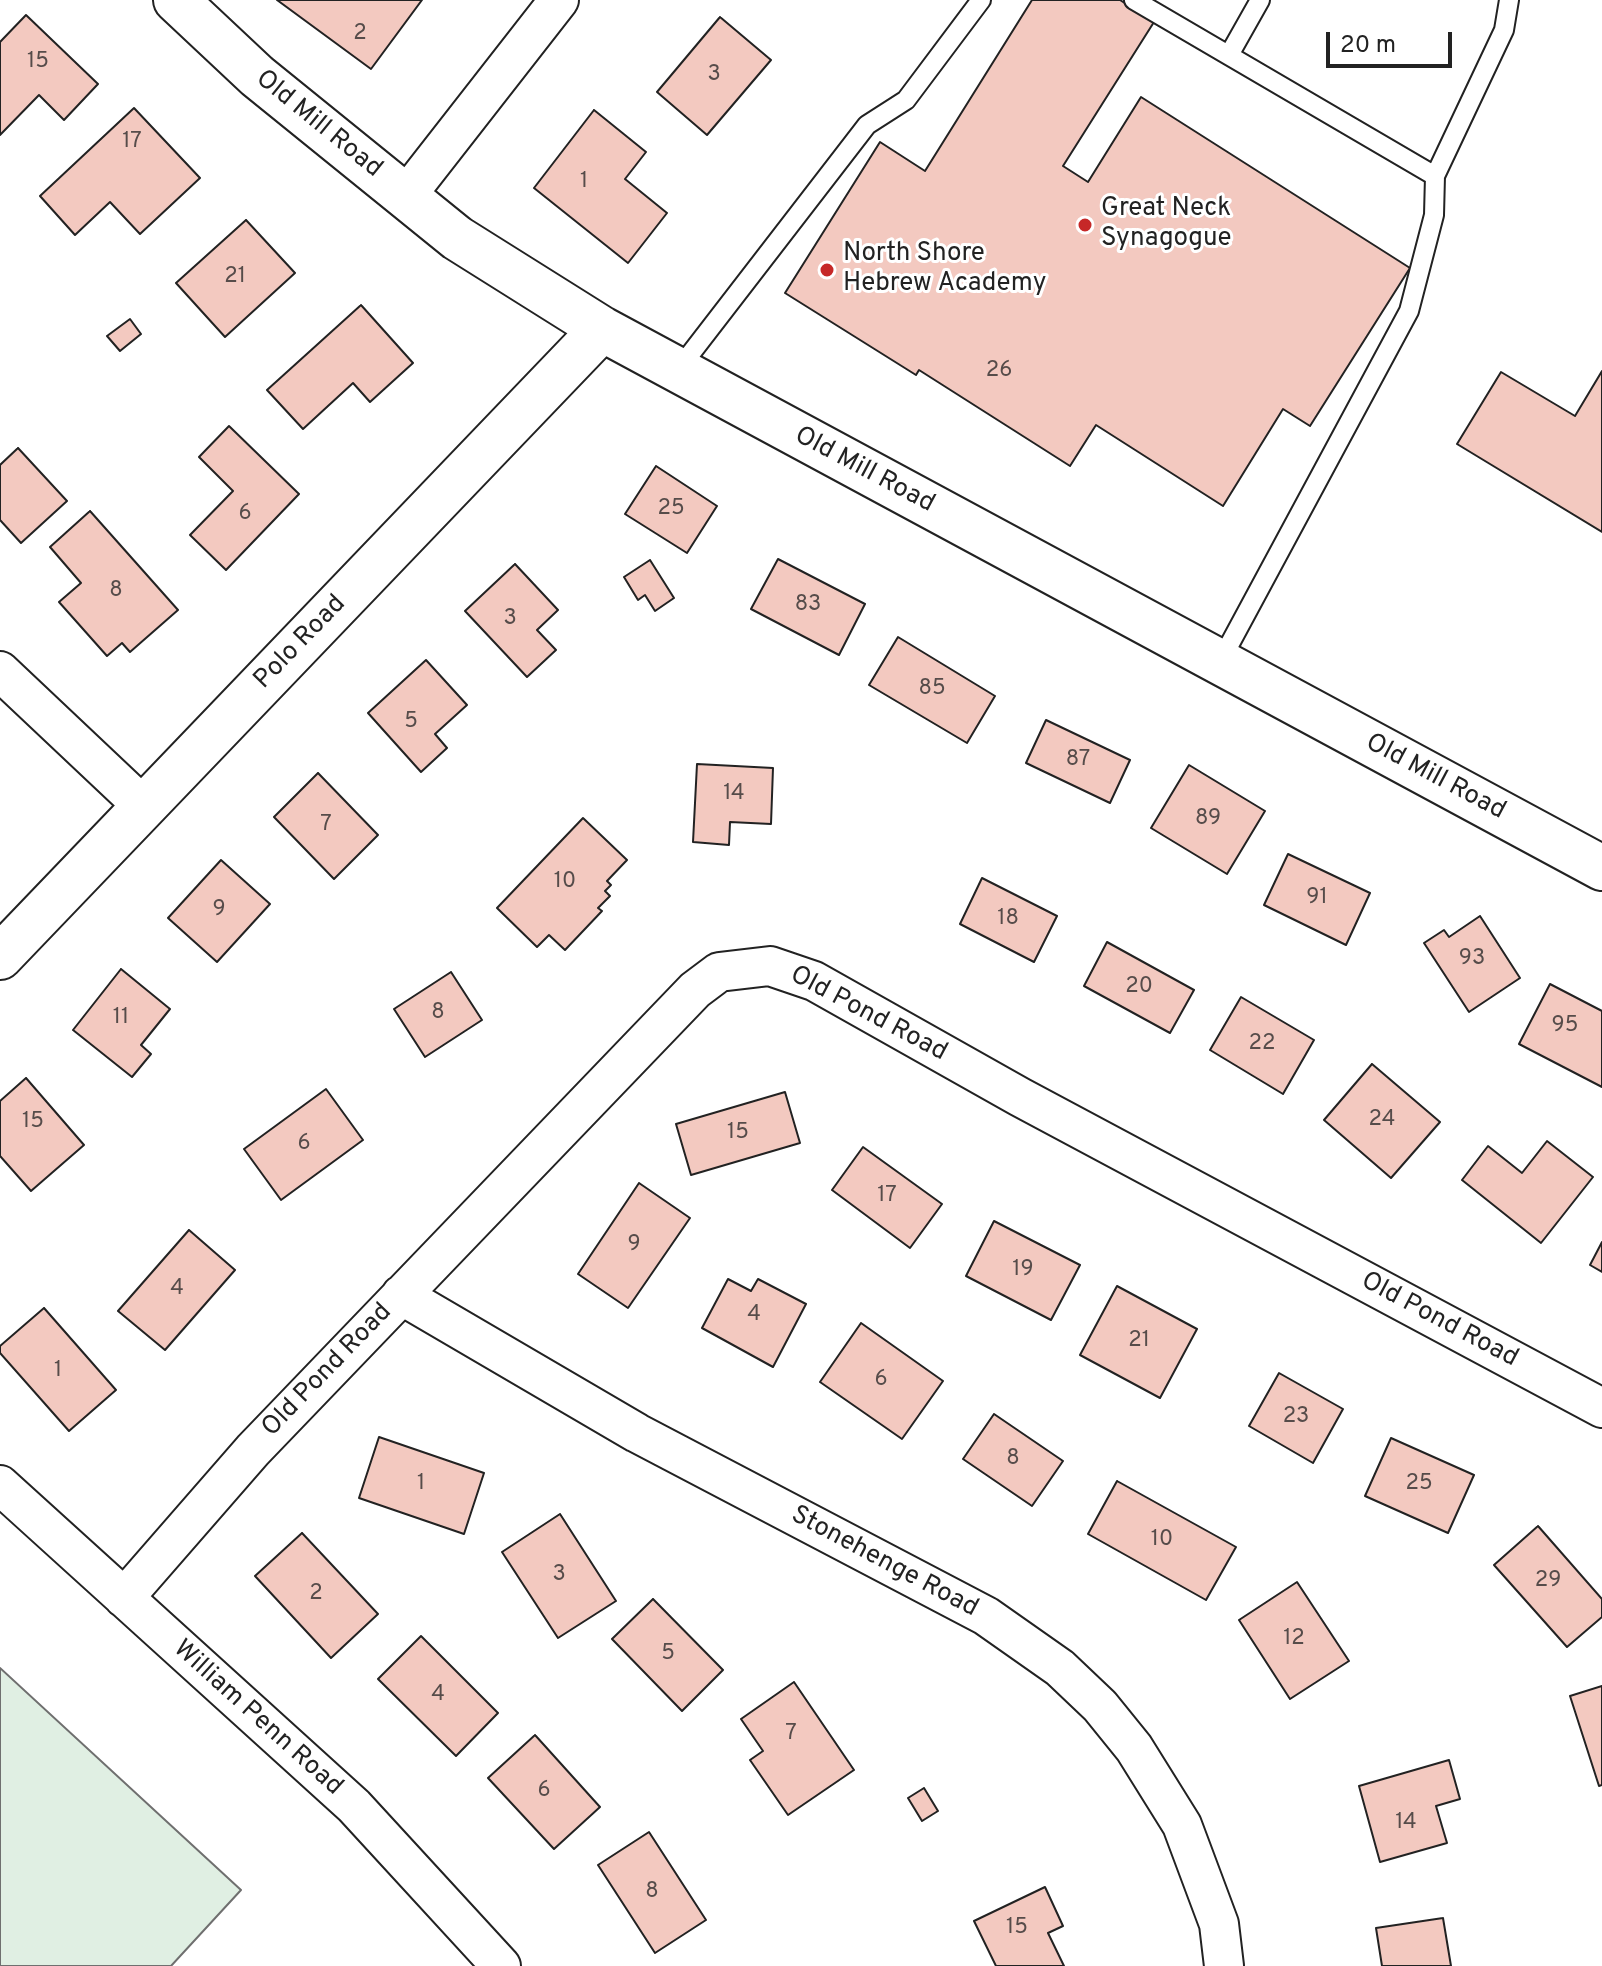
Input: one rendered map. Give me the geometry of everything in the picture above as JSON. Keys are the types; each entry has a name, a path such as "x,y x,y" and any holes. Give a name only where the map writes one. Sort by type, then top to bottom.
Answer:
{"street":[{"name":"Old Mill Road","path":"176,0 257,76 457,238 602,329 1602,868"},
{"path":"406,196 559,0"},
{"name":"Polo Road","path":"0,957 602,329"},
{"path":"0,671 144,807"},
{"name":"Old Pond Road","path":"124,1598 253,1450 695,990 719,972 770,966 814,981 1020,1097 1602,1408"},
{"name":"Stonehenge Road","path":"401,1295 637,1433 986,1616 1060,1668 1100,1706 1134,1748 1182,1825 1219,1924 1224,1966"},
{"name":"William Penn Road","path":"0,1485 354,1806 501,1966"}],"lane":[{"path":"678,370 867,125 906,100 981,0"},
{"path":"1134,0 1435,176"},
{"path":"1229,55 1260,0"},
{"path":"1220,662 1409,311 1434,215 1435,176 1504,30 1509,0"}],"green space":[{"path":"0,1668 241,1890 171,1966 0,1966"}],"building":[{"path":"277,0 422,0 371,69"},
{"name":"Great Neck Synagogue","path":"1032,0 1120,0 1154,22 1063,166 1088,182 1141,97 1410,268 1310,426 1283,409 1223,506 1096,425 1070,466 919,370 916,375 785,293 880,142 925,171"},
{"path":"26,15 98,84 64,120 39,95 0,135 0,42"},
{"path":"720,17 771,60 707,135 657,92"},
{"path":"134,108 200,178 140,234 110,202 75,235 40,196"},
{"path":"594,110 646,152 625,179 667,213 628,263 534,188"},
{"path":"246,220 295,273 225,337 176,283"},
{"path":"361,305 413,363 370,402 353,383 303,429 267,390"},
{"path":"130,319 141,334 120,351 107,336"},
{"path":"1602,371 1602,532 1457,444 1501,372 1575,416"},
{"path":"229,426 299,494 226,570 190,535 233,491 199,457"},
{"path":"18,448 67,501 21,543 0,520 0,465"},
{"path":"656,466 717,506 687,553 625,514"},
{"path":"90,511 178,610 130,652 122,643 107,656 59,602 81,583 50,547"},
{"path":"778,559 865,604 839,655 751,609"},
{"path":"650,560 674,598 655,611 645,595 638,600 624,577"},
{"path":"515,564 558,610 537,630 556,650 527,677 465,611"},
{"path":"898,637 995,696 967,743 869,685"},
{"path":"426,660 467,705 435,734 447,748 421,772 368,713"},
{"path":"1046,720 1130,760 1110,803 1026,763"},
{"path":"697,764 773,768 771,824 730,822 729,845 693,842"},
{"path":"1189,765 1265,811 1227,874 1151,828"},
{"path":"318,773 378,835 334,879 274,817"},
{"path":"583,818 627,860 607,881 611,885 605,891 610,896 598,908 602,911 565,950 549,935 537,947 497,908"},
{"path":"1288,854 1370,893 1346,945 1264,905"},
{"path":"221,860 270,904 217,962 168,918"},
{"path":"982,878 1057,916 1034,962 960,924"},
{"path":"1480,916 1520,978 1469,1012 1424,943 1444,930 1449,937"},
{"path":"1107,942 1194,990 1170,1033 1084,986"},
{"path":"121,969 170,1009 141,1045 151,1054 132,1077 73,1030"},
{"path":"451,972 482,1020 425,1057 394,1009"},
{"path":"1550,984 1602,1011 1602,1087 1519,1044"},
{"path":"1241,997 1314,1040 1283,1094 1210,1050"},
{"path":"1372,1064 1440,1122 1391,1178 1324,1120"},
{"path":"26,1078 84,1145 31,1191 0,1156 0,1101"},
{"path":"326,1089 363,1140 281,1200 244,1149"},
{"path":"785,1092 800,1143 691,1175 676,1124"},
{"path":"1547,1141 1593,1177 1541,1243 1462,1180 1488,1146 1522,1173"},
{"path":"863,1147 942,1204 910,1248 832,1190"},
{"path":"639,1183 690,1218 628,1308 578,1274"},
{"path":"994,1221 1080,1265 1051,1320 966,1276"},
{"path":"189,1230 235,1270 165,1350 118,1311"},
{"path":"1602,1242 1602,1272 1590,1265"},
{"path":"728,1279 751,1291 758,1279 806,1304 773,1367 702,1328"},
{"path":"1117,1286 1197,1329 1160,1398 1080,1355"},
{"path":"44,1308 116,1390 69,1431 0,1353 0,1346"},
{"path":"861,1323 943,1381 902,1439 820,1382"},
{"path":"1279,1373 1343,1409 1313,1463 1249,1426"},
{"path":"994,1414 1063,1461 1032,1506 963,1459"},
{"path":"379,1437 484,1473 464,1534 359,1498"},
{"path":"1391,1438 1474,1475 1448,1533 1365,1496"},
{"path":"1117,1481 1236,1547 1206,1600 1088,1534"},
{"path":"560,1514 616,1601 558,1638 502,1552"},
{"path":"1538,1526 1602,1599 1602,1617 1567,1647 1494,1565"},
{"path":"302,1533 378,1614 331,1658 255,1576"},
{"path":"1297,1582 1349,1661 1290,1699 1239,1620"},
{"path":"653,1599 723,1670 682,1711 612,1639"},
{"path":"421,1636 498,1713 456,1756 378,1679"},
{"path":"794,1682 854,1770 788,1815 750,1760 763,1751 741,1719"},
{"path":"1602,1686 1602,1785 1599,1786 1570,1696"},
{"path":"535,1735 600,1807 554,1849 488,1778"},
{"path":"1449,1760 1460,1799 1436,1806 1447,1843 1380,1862 1359,1786"},
{"path":"924,1788 938,1811 922,1821 908,1798"},
{"path":"649,1832 706,1920 655,1953 598,1865"},
{"path":"1045,1887 1063,1926 1048,1933 1064,1966 996,1966 974,1921"},
{"path":"1443,1918 1451,1966 1382,1966 1376,1928"}],"place":[{"name":"Great Neck Synagogue","path":"1085,225"},
{"name":"North Shore Hebrew Academy","path":"827,270"}]}
